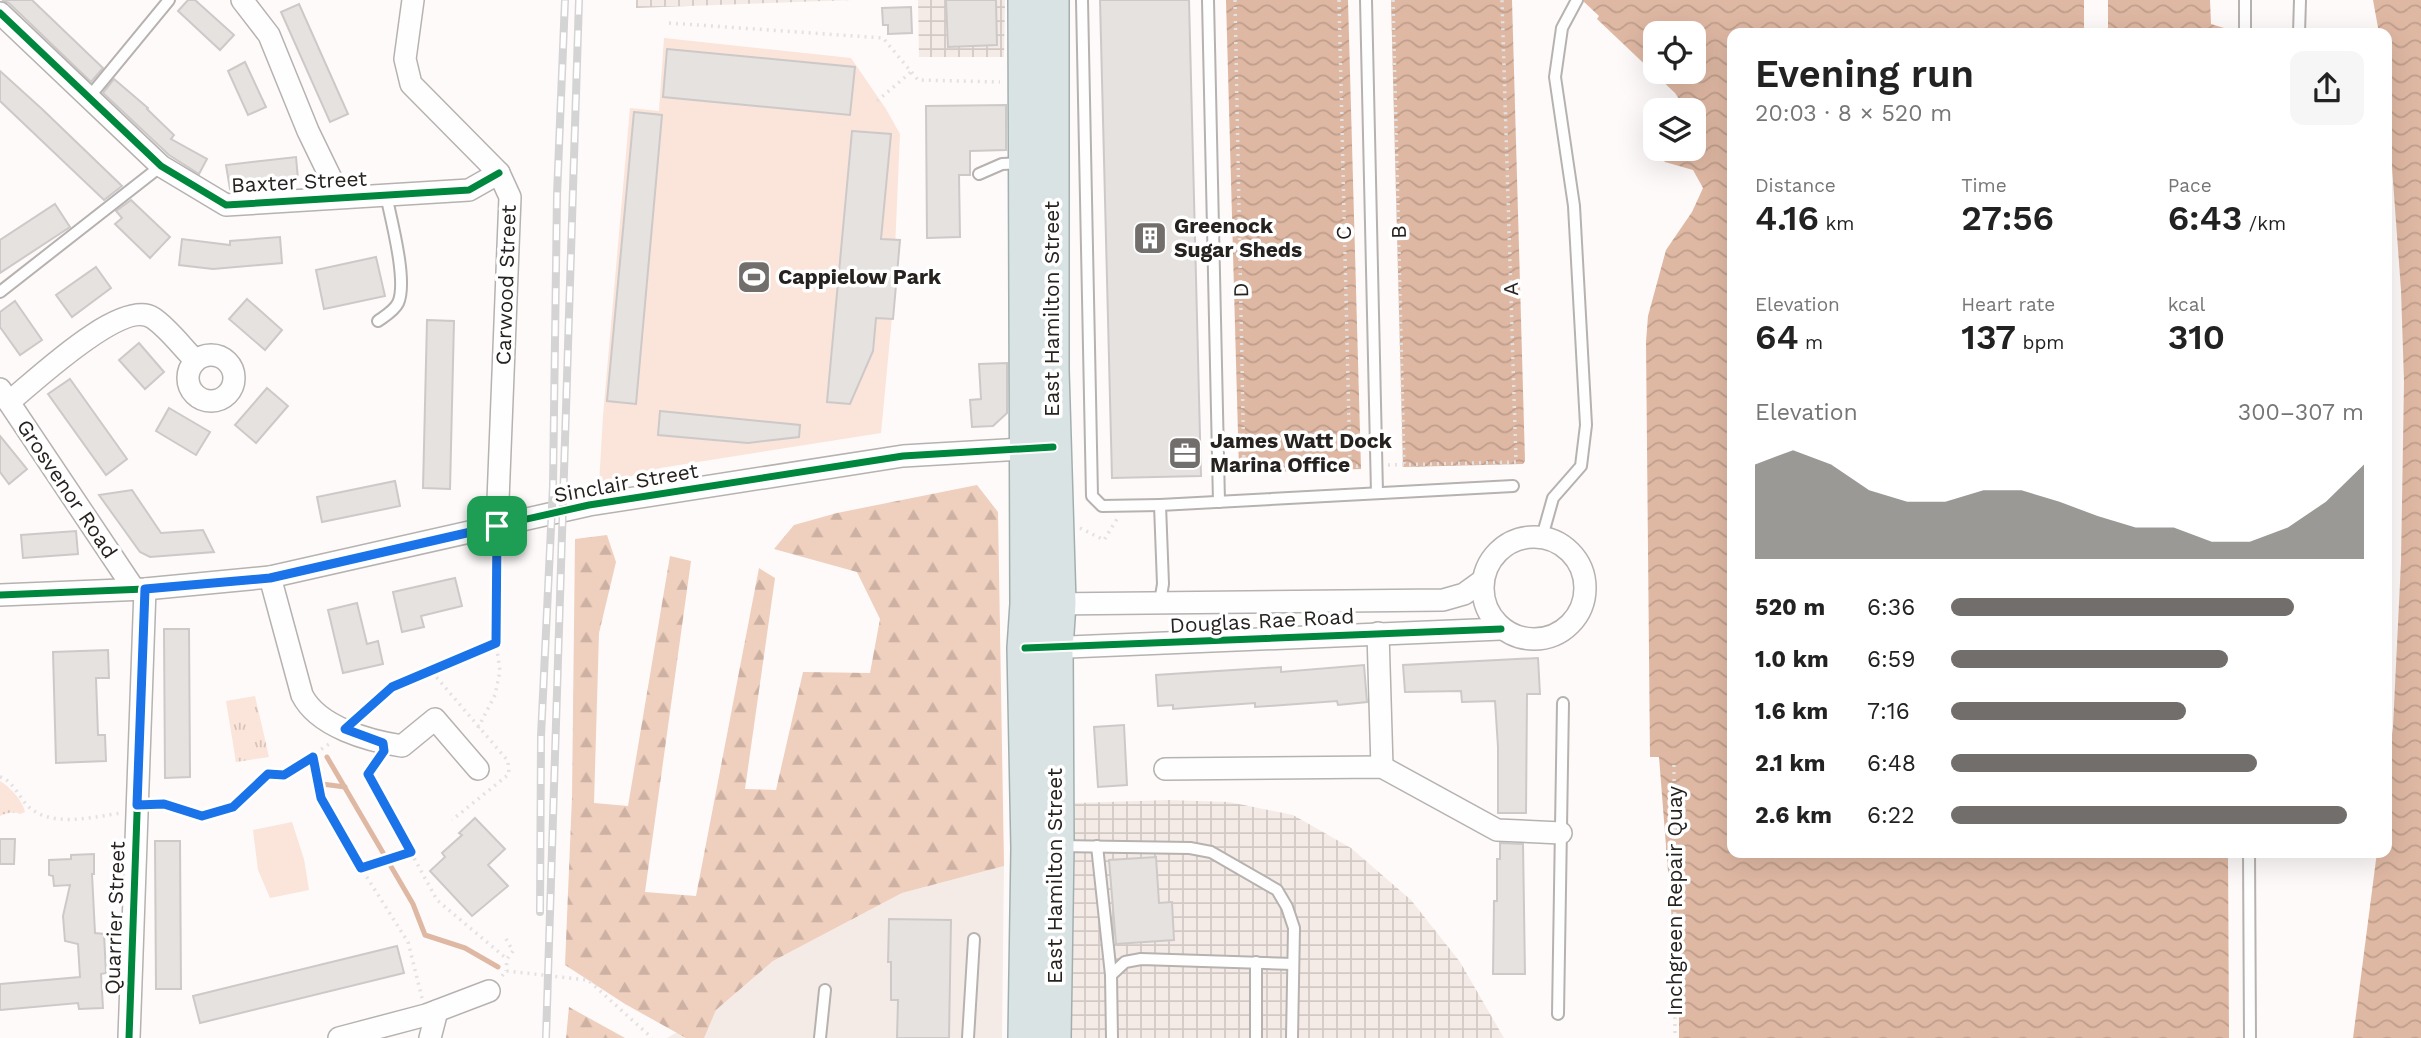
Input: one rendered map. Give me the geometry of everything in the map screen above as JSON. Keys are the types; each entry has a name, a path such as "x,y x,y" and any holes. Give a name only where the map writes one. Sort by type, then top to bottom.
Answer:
{"highway":[{"name":"East Hamilton Street","path":"1039,14 1027,83 1026,163 1040,448 1043,604 1040,648 1042,847 1053,1038"},
{"name":"East Hamilton Street","path":"1039,14 1051,370 1040,448"},
{"name":"East Hamilton Street","path":"1026,1038 1042,847"}],"street":[{"path":"242,0 269,35 308,131 340,197"},
{"name":"Carwood Street","path":"413,0 405,59 411,84 499,173 510,197 497,526"},
{"name":"Baxter Street","path":"0,13 161,166 226,205 469,190 499,173"},
{"path":"4,395 96,332 119,319 136,314 152,317 195,360"},
{"name":"Grosvenor Road","path":"4,395 139,589"},
{"name":"Sinclair Street","path":"0,595 139,589 270,578 589,505 904,456 1040,448"},
{"path":"1521,537 1542,537 1564,545 1580,563 1586,586 1581,609 1567,628 1546,639 1523,639 1501,629 1485,607 1482,581 1489,561 1503,546 1521,537"},
{"path":"270,578 307,706 345,729 383,743 402,746 435,719 478,769"},
{"name":"Douglas Rae Road","path":"1043,604 1443,600 1464,594 1482,581"},
{"name":"Quarrier Street","path":"129,1038 137,809 139,589"},
{"name":"Douglas Rae Road","path":"1040,648 1501,629"},
{"path":"1378,633 1382,767"},
{"path":"1165,769 1382,767 1497,830 1561,833"},
{"path":"339,1038 432,1013 489,991"},
{"path":"430,1038 432,1013"}],"lane":[{"path":"90,96 169,0"},
{"path":"1082,0 1092,496 1102,506 1160,505 1513,486"},
{"path":"1208,0 1219,502"},
{"path":"1366,0 1377,493"},
{"path":"2245,0 2245,28"},
{"path":"2299,28 2300,0"},
{"path":"1542,537 1553,498 1581,466 1586,425 1574,206 1555,77 1562,28 1576,1"},
{"path":"979,174 1002,164 1026,163"},
{"path":"0,292 161,166"},
{"path":"378,321 395,308 401,292 399,260 386,195"},
{"path":"1160,505 1163,584 1160,602"},
{"path":"1558,1014 1563,703"},
{"path":"1042,847 1097,845 1190,848 1211,852 1277,890 1287,907 1294,928 1292,1038"},
{"path":"1097,845 1111,975 1112,1038"},
{"path":"2249,858 2250,1038"},
{"path":"968,1038 974,939"},
{"path":"1111,975 1125,962 1141,959 1293,964"},
{"path":"1256,962 1256,1038"},
{"path":"820,1038 825,990"}],"path":[{"path":"669,23 883,38 918,80 1027,83"},
{"path":"877,101 911,72"},
{"path":"1083,528 1104,540 1125,505"},
{"path":"432,672 478,728 495,695 500,671 496,643 497,526"},
{"path":"0,777 6,778 28,807 66,821 164,804 202,816 233,807 268,774 284,775 313,757 392,687 496,643"},
{"path":"383,743 384,751 368,774 437,900 507,959"},
{"path":"313,757 321,798 408,942 432,1013"},
{"path":"361,868 411,852"},
{"path":"489,991 506,971 507,959 513,951 506,939"},
{"path":"506,971 588,980 652,1038"}],"shaded area":[{"path":"636,0 853,0 636,8"},
{"path":"918,0 1005,0 1004,57 919,57"},
{"path":"1169,800 1229,802 1293,815 1351,848 1411,900 1460,962 1504,1038 1071,1038 1075,803"},
{"path":"1004,866 1002,1038 667,1038 716,1010 773,961 902,893"}],"green space":[{"name":"Cappielow Park","path":"664,38 851,58 900,134 892,317 881,433 660,468 599,485 630,108 659,111"},
{"path":"977,485 998,512 1004,866 902,893 773,961 716,1010 704,1038 686,1038 625,1004 565,965 572,797 575,539 607,535 616,562 599,633 594,803 628,806 670,556 691,561 645,892 696,896 759,568 775,578 745,789 776,790 803,672 870,673 880,619 857,572 774,549 794,525 837,513"},
{"path":"255,696 269,757 236,762 226,701"},
{"path":"0,781 16,795 25,812 0,816"},
{"path":"292,822 304,859 309,890 270,898 258,870 253,830"},
{"path":"569,1007 625,1038 566,1038"}],"water":[{"path":"1226,0 1348,0 1361,469 1243,473 1239,470"},
{"path":"1391,0 1512,0 1523,464 1403,467"},
{"path":"1582,0 2210,0 2211,24 2224,28 1727,28 1727,858 2228,858 2229,1038 1679,1038 1659,757 1650,757 1646,342 1648,316 1666,250 1692,212 1703,188 1693,170 1664,161 1706,161 1706,98 1678,98 1666,84 1706,84 1706,21 1643,21 1643,63 1597,19 1599,16"},
{"path":"2373,0 2421,0 2421,1038 2353,1038 2376,858 2392,858 2392,734 2401,562 2404,382 2401,290 2392,167 2392,28 2378,28"}],"pier":[{"path":"2084,0 2108,0 2108,28 2084,28"}],"building":[{"path":"2,0 32,0 103,68 91,82 9,3"},
{"path":"188,0 195,0 234,35 220,50 178,11"},
{"path":"946,0 996,0 997,45 948,47"},
{"name":"Greenock Sugar Sheds","path":"1100,0 1189,0 1201,476 1112,478"},
{"path":"299,4 348,114 330,122 281,12"},
{"path":"911,7 912,33 888,34 888,25 883,25 882,8"},
{"path":"667,49 855,67 850,115 663,97"},
{"path":"245,62 266,107 248,115 228,71"},
{"path":"0,71 122,186 104,200 0,101"},
{"path":"114,79 174,135 171,139 207,159 199,174 169,155 103,93"},
{"path":"1006,105 1006,150 970,151 970,175 959,175 960,237 927,238 926,106"},
{"path":"634,112 662,115 636,404 607,401"},
{"path":"852,131 891,134 881,239 900,240 893,319 876,318 873,351 850,404 827,402"},
{"path":"296,157 298,179 230,189 226,165"},
{"path":"131,200 170,237 150,258 115,224 122,218 116,211"},
{"path":"55,204 70,227 0,273 0,240"},
{"path":"280,237 282,263 213,269 179,265 182,239 230,245 230,241"},
{"path":"376,257 385,296 324,309 316,270"},
{"path":"96,267 111,288 72,317 56,295"},
{"path":"247,299 282,330 265,350 229,319"},
{"path":"15,301 42,340 20,355 0,327 0,312"},
{"path":"427,320 454,321 450,489 423,488"},
{"path":"139,343 164,372 145,389 119,360"},
{"path":"1007,363 1007,413 993,426 972,427 970,400 981,399 979,364"},
{"path":"70,379 127,459 106,475 48,394"},
{"path":"267,388 288,406 256,443 235,425"},
{"path":"169,408 210,432 196,455 156,431"},
{"path":"660,411 800,425 799,437 748,443 658,435"},
{"path":"0,436 27,469 9,484 0,472"},
{"path":"395,481 400,506 322,522 317,497"},
{"path":"132,490 161,533 203,530 214,552 150,557 140,552 99,495"},
{"path":"76,531 78,554 23,558 21,535"},
{"path":"455,578 462,606 421,616 424,627 402,632 393,592"},
{"path":"357,603 367,644 378,641 383,664 343,673 328,610"},
{"path":"164,629 189,629 190,777 165,778"},
{"path":"108,650 109,678 96,678 98,735 105,735 106,761 56,763 53,652"},
{"path":"1538,658 1540,694 1527,694 1526,813 1498,813 1495,701 1462,702 1461,691 1405,692 1403,665"},
{"path":"1364,665 1367,702 1338,705 1337,701 1255,707 1255,703 1173,709 1173,705 1158,706 1156,675 1281,667 1281,672"},
{"path":"1124,725 1127,785 1098,787 1094,727"},
{"path":"475,818 505,849 488,865 508,886 472,916 430,871 445,857 442,853 462,835 459,833"},
{"path":"0,839 15,839 14,864 0,864"},
{"path":"155,841 180,841 181,989 156,989"},
{"path":"1500,843 1523,844 1525,974 1493,974 1494,901 1497,901 1497,859 1500,859"},
{"path":"94,854 92,874 95,933 104,934 106,973 101,974 103,1008 79,1009 78,1003 0,1010 0,984 80,977 78,944 65,941 63,916 70,885 54,886 53,876 49,875 49,860"},
{"path":"1156,857 1159,903 1172,902 1174,940 1116,944 1109,860"},
{"path":"889,919 951,920 949,1038 897,1038 898,1000 891,1000 891,962 888,962"},
{"path":"397,946 404,973 200,1023 193,996"}],"waterway":[{"path":"327,757 413,904 425,935 465,948 498,967"},
{"path":"322,784 345,787"}],"railway":[{"path":"540,912 541,736 553,486 557,195 565,0"},
{"path":"546,1038 579,0"}],"cycle path":[{"path":"0,13 161,166 226,205 469,190 499,173"},
{"path":"0,595 145,589 270,577 589,505 903,456 1053,447"},
{"path":"129,1038 145,589"},
{"path":"1025,648 1501,629"}],"place":[{"name":"Greenock Sugar Sheds","path":"1150,238"},
{"name":"Cappielow Park","path":"754,277"},
{"name":"James Watt Dock Marina Office","path":"1185,453"}],"route":[{"path":"497,526 496,643 392,687 345,729 383,743 384,751 368,774 411,852 361,868 321,798 313,757 284,775 268,774 233,807 202,816 164,804 137,805 145,589 270,578 497,526"}]}
